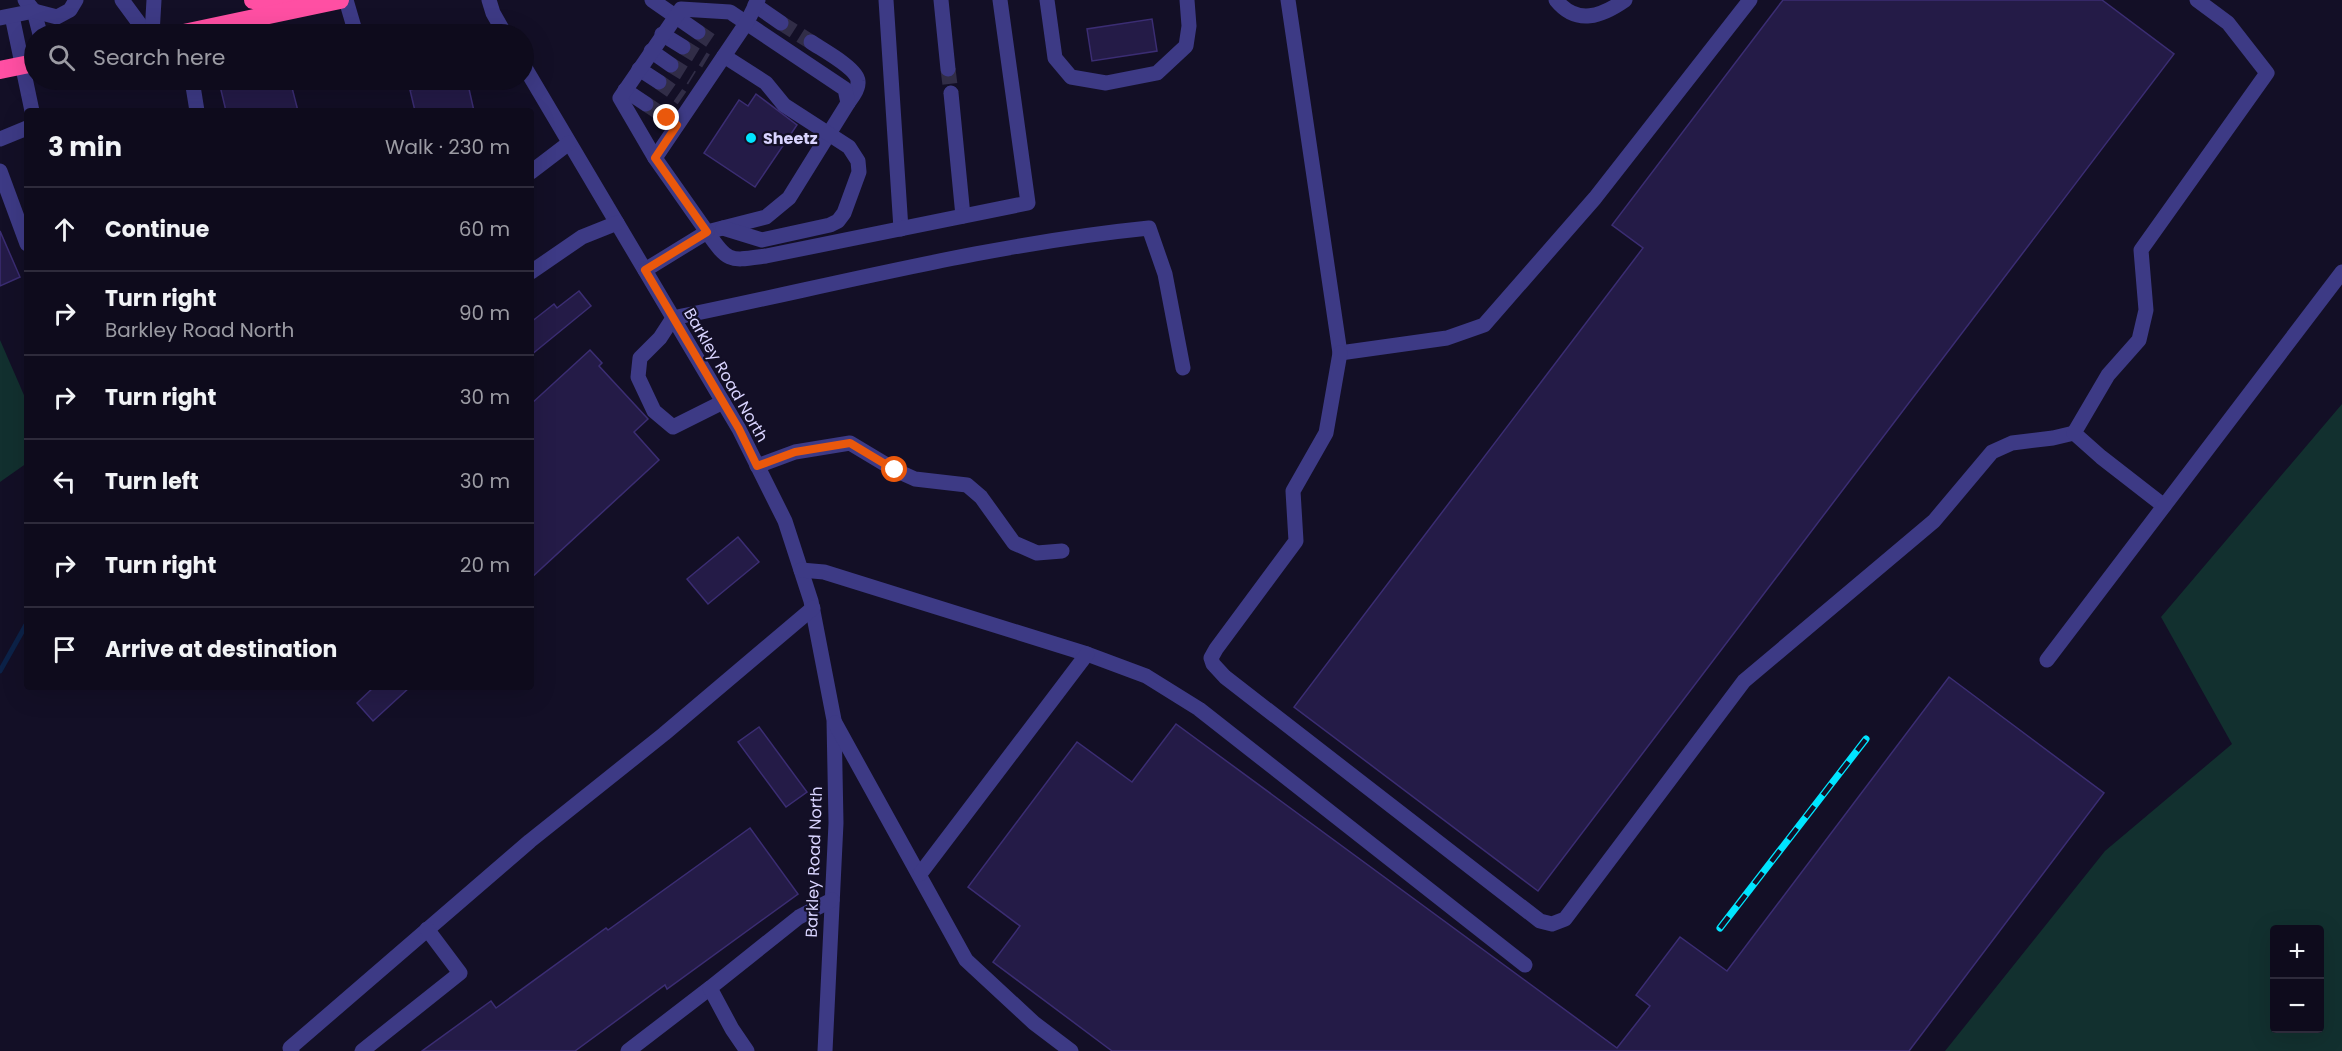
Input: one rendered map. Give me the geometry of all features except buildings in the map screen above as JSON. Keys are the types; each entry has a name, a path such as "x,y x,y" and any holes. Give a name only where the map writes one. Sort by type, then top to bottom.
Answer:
{"highway":[{"path":"253,0 299,9"},
{"path":"230,24 340,0"},
{"path":"0,70 24,65"}],"street":[{"path":"24,55 6,17 29,6 57,17 70,10 76,0"},
{"path":"122,0 140,24"},
{"path":"153,24 154,0"},
{"path":"346,0 354,24"},
{"path":"489,0 499,24"},
{"path":"652,0 698,32"},
{"path":"886,0 901,229"},
{"path":"941,0 948,69"},
{"path":"848,103 844,89 730,12 681,9 620,98 655,158 722,254 737,260 1028,203 1000,0"},
{"path":"1047,0 1056,57 1071,77 1106,83 1157,73 1186,46 1190,26 1187,0"},
{"path":"1288,0 1340,353 1326,433 1293,491 1296,541 1211,658 1213,664 1234,684 1540,921 1552,924 1565,919 1744,681 1934,521 1992,452 2012,443 2074,433 2108,375 2139,340 2146,310 2141,250 2267,74 2228,22 2198,0"},
{"path":"1556,0 1564,10 1586,17 1607,12 1625,0"},
{"path":"1340,353 1447,338 1484,325 1595,198 1750,0"},
{"path":"655,158 672,122 698,82 747,22 757,2 781,23"},
{"path":"29,6 36,24"},
{"path":"662,34 683,47"},
{"path":"645,270 707,232 766,217 789,198 856,90 858,81 854,72 811,42"},
{"path":"651,51 671,65"},
{"path":"718,56 766,83 784,105 849,147 858,161 859,172 844,213 838,221 830,225 762,240 723,228"},
{"path":"639,69 659,82"},
{"name":"Barkley Road North","path":"534,83 723,402 784,521 813,608 834,720 836,823 825,1051"},
{"path":"30,90 32,108"},
{"path":"194,90 197,108"},
{"path":"625,90 646,104"},
{"path":"951,93 963,216"},
{"path":"0,139 24,129"},
{"path":"534,170 569,143"},
{"path":"0,171 24,236"},
{"path":"534,270 582,237 617,223"},
{"path":"723,402 673,427 654,411 638,377 640,358 660,338 673,318 985,252 1112,231 1149,228 1165,274 1183,368"},
{"path":"2047,660 2342,272"},
{"path":"2074,433 2164,506"},
{"path":"757,466 795,452 850,443 895,470 915,479 967,485 981,497 1014,543 1037,553 1062,551"},
{"path":"801,570 824,572 1087,654 1146,676 1199,709 1525,965"},
{"path":"292,1051 290,1048 530,841 664,734 813,608"},
{"path":"920,874 1087,654"},
{"path":"834,720 966,960 1034,1023 1071,1051"},
{"path":"628,1051 799,917 832,900"},
{"path":"362,1051 460,973 427,929"},
{"path":"711,988 732,1029 747,1051"}],"green space":[{"path":"0,340 24,395 24,465 0,482"},
{"path":"2342,404 2342,1051 1945,1051 2105,851 2232,744 2161,617"}],"waterway":[{"path":"0,671 24,628"}],"tunnel":[{"path":"781,23 811,42"},
{"path":"698,32 717,45"},
{"path":"683,47 706,61"},
{"path":"671,65 692,78"},
{"path":"948,69 951,93"},
{"path":"659,82 682,98"},
{"path":"646,104 667,118"}],"railway":[{"path":"1720,928 1866,739"}],"place":[{"name":"Sheetz","path":"751,138"}],"route":[{"path":"667,118 677,125 655,158 707,232 645,270 739,429 757,466 795,452 850,443 895,470"}]}
